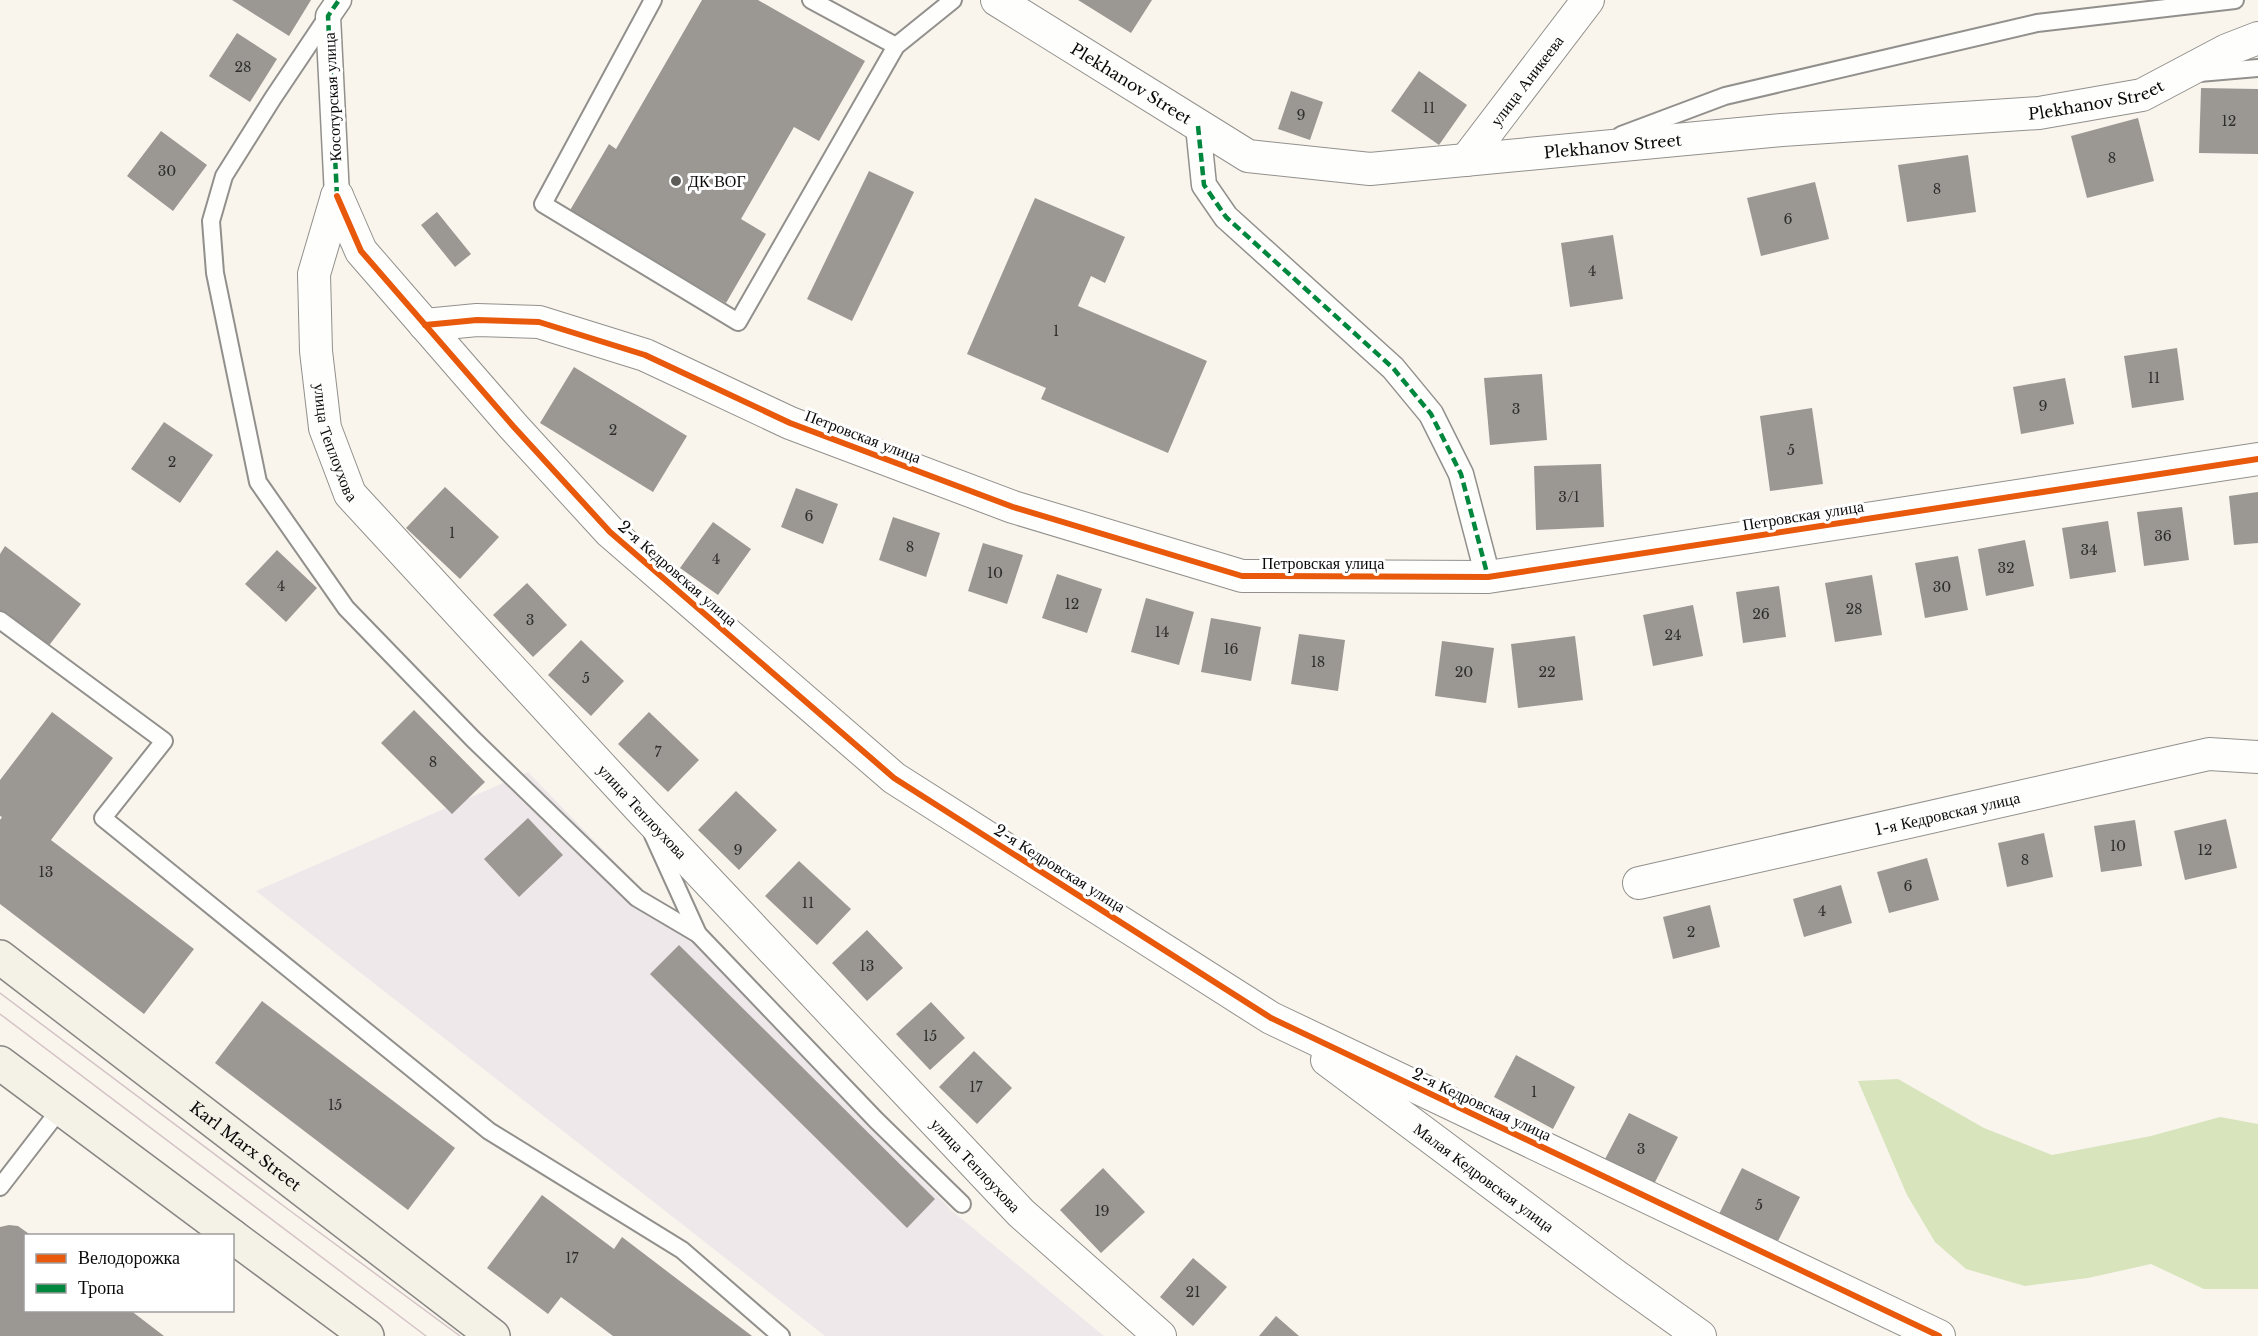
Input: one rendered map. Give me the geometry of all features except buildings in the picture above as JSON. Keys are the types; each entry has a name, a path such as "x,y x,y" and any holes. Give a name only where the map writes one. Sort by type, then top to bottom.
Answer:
{"main road":[{"name":"Karl Marx Street","path":"0,957 327,1206 493,1336"},
{"path":"0,1063 229,1234"},
{"path":"234,1237 367,1336"}],"street":[{"name":"Plekhanov Street","path":"997,0 1248,156 1370,169 1782,130 2039,113 2142,95 2227,50 2258,38"},
{"name":"улица Аникеева","path":"1466,160 1588,0"},
{"name":"Косотурская улица","path":"333,8 337,196"},
{"path":"1198,126 1204,184 1226,217 1394,368 1431,414 1461,474 1488,577"},
{"name":"2-я Кедровская улица","path":"337,196 361,251 513,426 610,532 894,778 1271,1018 1939,1336"},
{"name":"улица Теплоухова","path":"337,196 314,274 316,351 325,428 350,494 644,812 1021,1213 1160,1336"},
{"name":"Петровская улица","path":"425,325 477,320 539,322 645,355 790,423 1013,507 1242,576 1488,577 2258,459"},
{"name":"1-я Кедровская улица","path":"1640,883 2209,754 2258,757"},
{"name":"Малая Кедровская улица","path":"1271,1018 1606,1269 1700,1336"}],"lane":[{"path":"653,0 543,204 738,322 896,46 953,0"},
{"path":"812,0 896,46"},
{"path":"1586,148 1725,96 2037,23 2235,0"},
{"path":"333,8 224,176 211,221 214,273 258,482 346,608 472,739 637,898 698,934 876,1120 962,1204"},
{"path":"2180,75 2258,68"},
{"path":"0,620 164,741 103,818 489,1131 682,1250 781,1336"},
{"path":"644,812 698,934"},
{"path":"0,1187 61,1108"}],"shaded area":[{"path":"528,772 951,1210 1104,1336 825,1336 256,891"}],"green space":[{"path":"1898,1079 1984,1128 2052,1155 2151,1136 2220,1117 2258,1124 2258,1289 2204,1289 2151,1264 2088,1278 2025,1286 1966,1269 1935,1242 1907,1195 1858,1081"}],"tram line":[{"path":"0,993 460,1336"},
{"path":"0,1014 426,1336"}],"marked path":[{"path":"337,196 328,16 339,0"},
{"path":"1198,126 1204,185 1226,217 1393,368 1431,414 1461,474 1488,577"}],"cycle path":[{"path":"337,196 361,251 513,426 610,532 894,778 1271,1018 1939,1336"},
{"path":"425,325 477,320 539,322 645,355 790,423 1013,507 1242,576 1488,577 2258,459"}],"place":[{"name":"ДК ВОГ","path":"676,181"}]}
